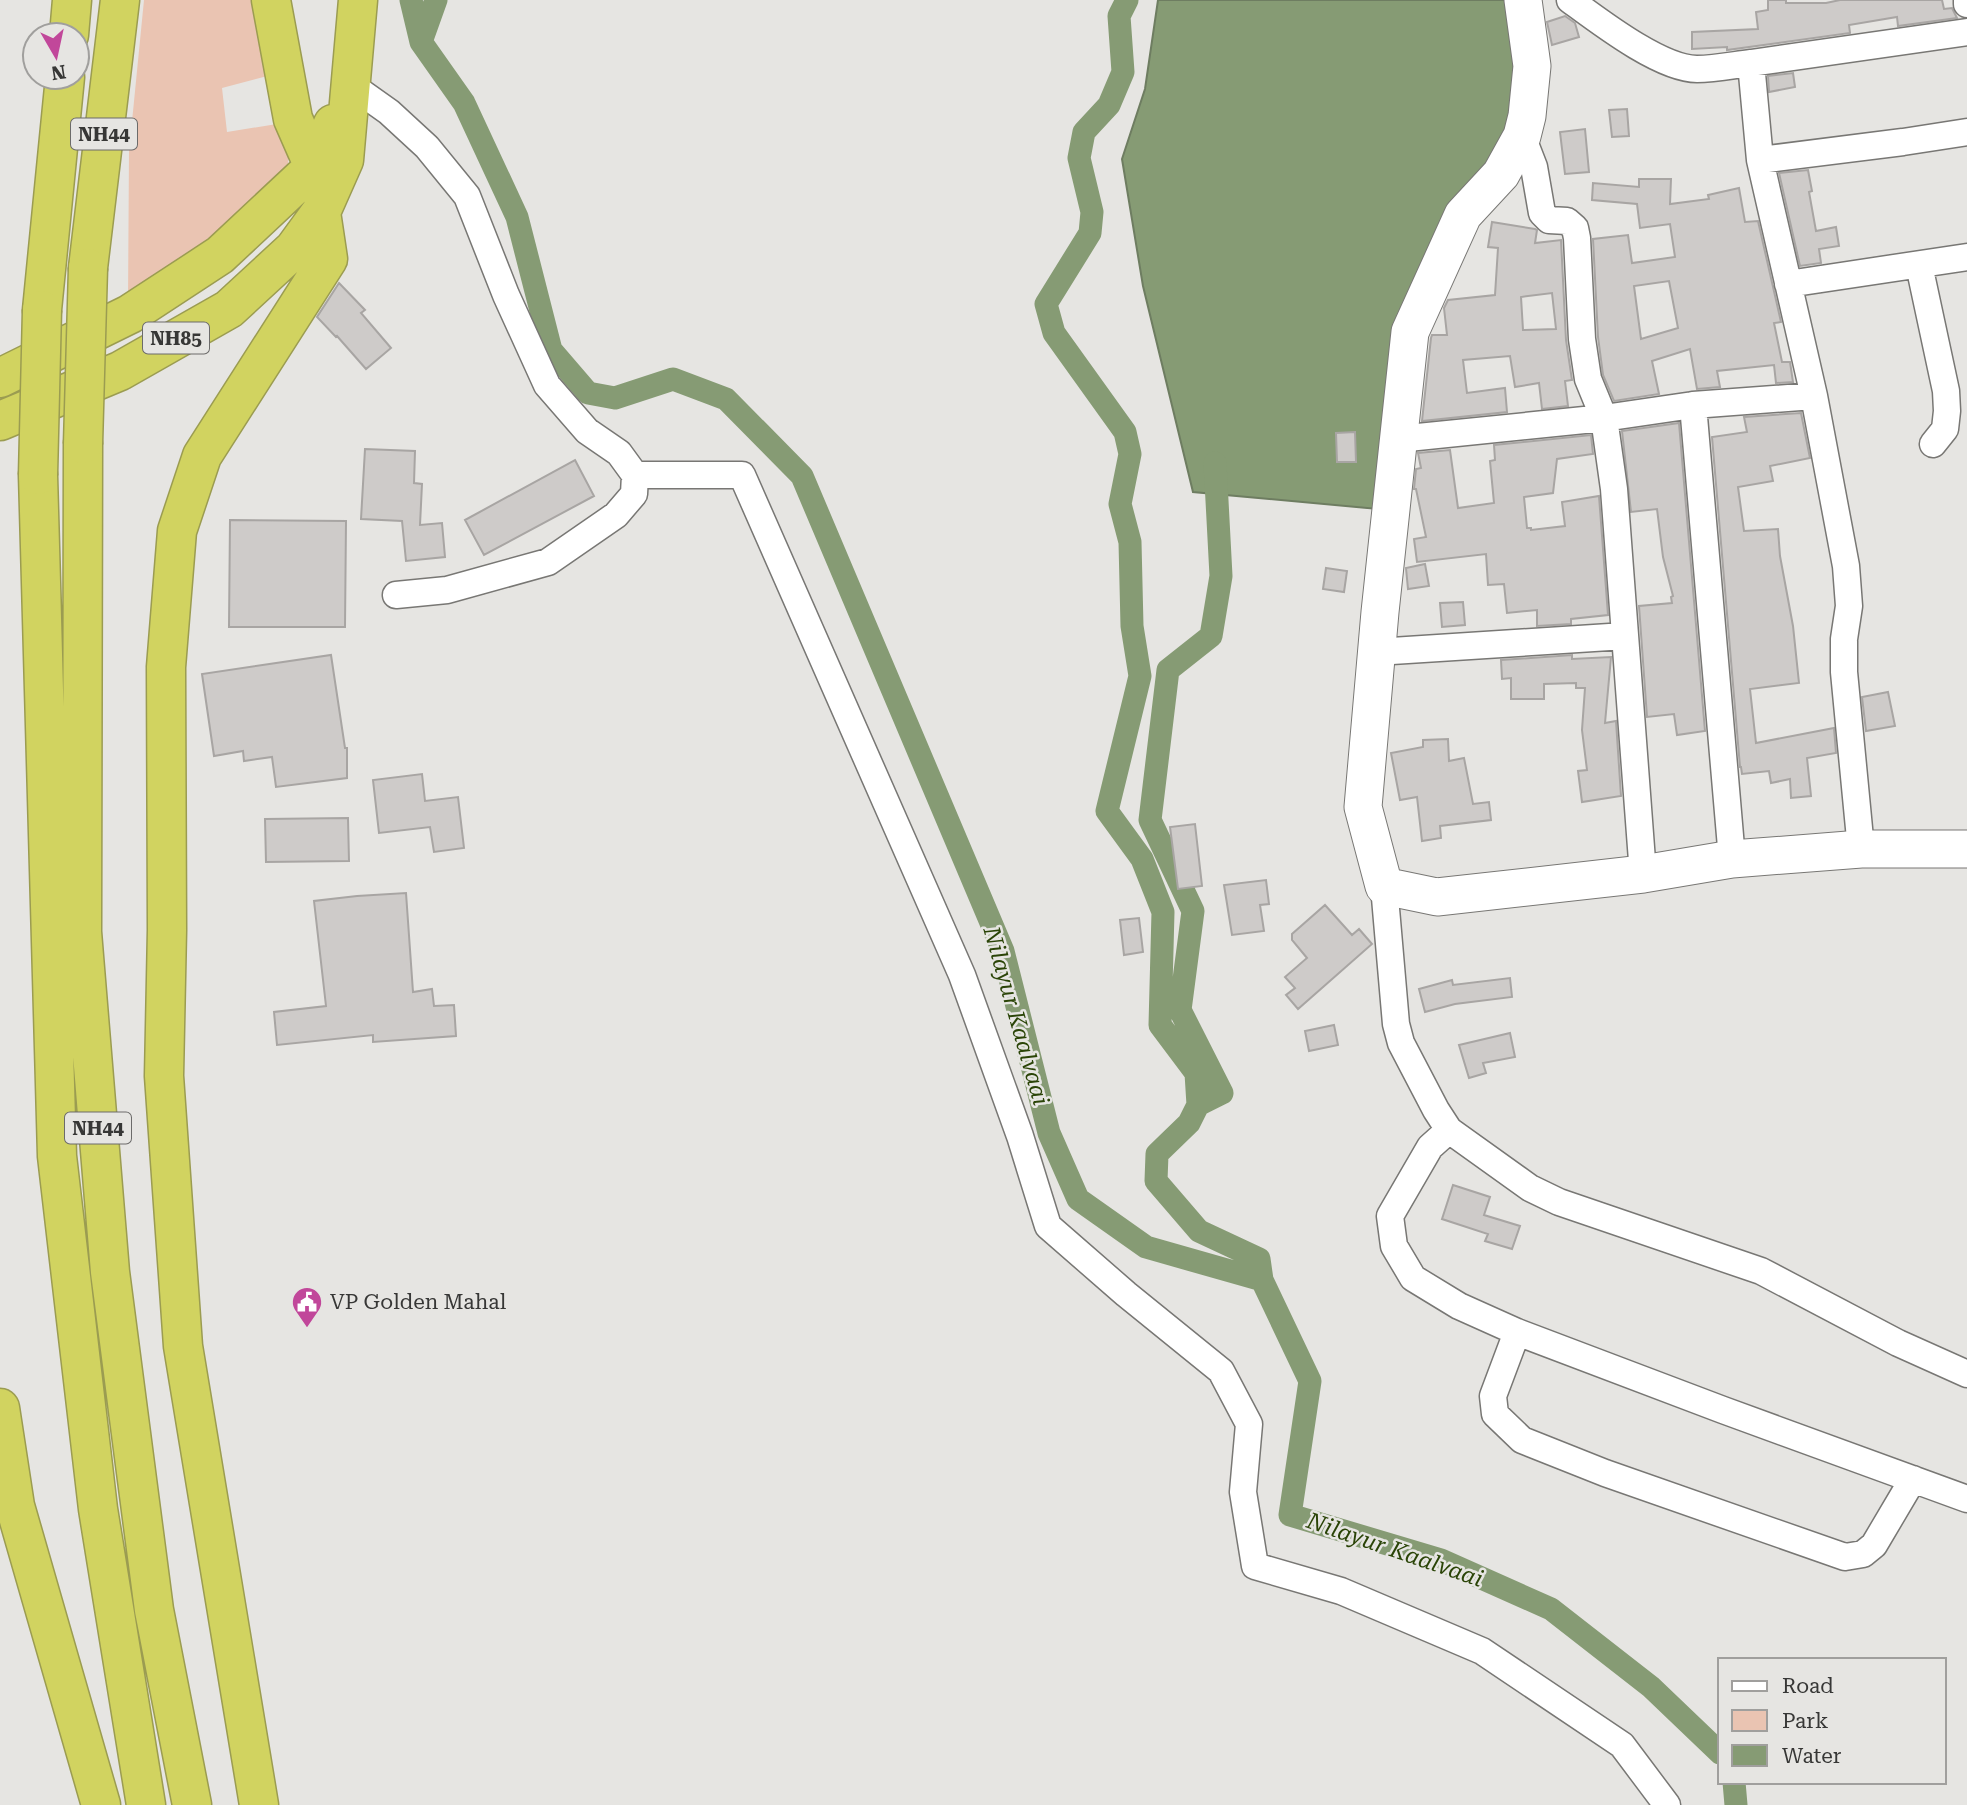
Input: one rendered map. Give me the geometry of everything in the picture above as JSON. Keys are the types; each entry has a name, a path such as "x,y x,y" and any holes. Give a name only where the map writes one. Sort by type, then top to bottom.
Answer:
{"highway":[{"path":"70,21 72,0"},
{"name":"NH44","path":"120,0 88,268 83,444 82,932 110,1272 154,1610 192,1805"},
{"path":"271,0 293,119 313,167"},
{"name":"NH85","path":"0,421 120,370 229,309 294,249 321,212 344,160 358,0"},
{"name":"NH85","path":"0,378 130,314 220,256 313,167 351,86"},
{"name":"NH44","path":"64,91 42,310 38,475 57,1156 98,1509 146,1805"},
{"path":"259,1805 183,1346 163,1076 167,930 166,667 177,531 202,456 328,259 321,212"},
{"path":"0,1408 15,1506 100,1805"}],"main road":[{"path":"1523,0 1532,66 1527,116 1522,136 1501,174 1463,215 1410,332 1376,652 1363,807 1384,886 1437,897 1643,874 1732,859 1861,849 1966,857"}],"street":[{"path":"1570,0 1661,60 1695,69 1967,32"},
{"path":"1751,63 1760,160 1814,396 1846,566 1849,606 1843,672 1861,849"},
{"path":"351,86 389,112 427,147 467,196 506,295 547,385 587,431 619,453 635,475 634,494 616,514 548,562 447,590 397,595"},
{"path":"1760,160 1967,132"},
{"path":"1522,136 1534,167 1542,213 1549,220 1567,220 1575,228 1577,239 1582,339 1588,379 1604,418 1614,489 1643,874"},
{"path":"1788,284 1967,257"},
{"path":"1919,265 1946,391 1945,429 1933,444"},
{"path":"1398,439 1604,418 1693,405 1814,396"},
{"path":"1693,405 1732,859"},
{"path":"635,475 741,475 962,975 1020,1136 1048,1226 1221,1371 1249,1424 1243,1492 1255,1566 1341,1591 1482,1651 1622,1745 1667,1805"},
{"path":"1376,652 1625,636"},
{"path":"1384,886 1396,1024 1401,1043 1449,1129 1530,1188 1559,1202 1762,1271 1898,1343 1967,1374"},
{"path":"1449,1129 1430,1147 1391,1216 1394,1246 1413,1278 1459,1306 1517,1332 1967,1499"},
{"path":"1517,1332 1493,1396 1496,1414 1522,1440 1605,1473 1845,1557 1863,1554 1874,1545 1913,1479"}],"green space":[{"path":"144,0 258,0 275,74 222,88 227,132 289,122 288,170 216,246 128,302 129,152"}],"water":[{"path":"1158,0 1513,0 1521,83 1512,133 1447,221 1378,509 1193,492 1143,286 1122,159 1145,89"}],"building":[{"path":"1768,0 1826,3 1840,0 1942,0 1944,9 1952,8 1957,18 1898,26 1897,17 1849,25 1850,33 1727,50 1727,47 1692,49 1692,32 1758,29 1756,12 1768,10"},
{"path":"1565,16 1575,23 1579,37 1552,45 1547,22"},
{"path":"1793,73 1795,87 1769,92 1768,76"},
{"path":"1627,109 1629,136 1612,137 1609,110"},
{"path":"1585,129 1589,172 1565,174 1560,132"},
{"path":"1808,170 1816,231 1836,227 1839,246 1819,249 1821,263 1800,266 1779,173"},
{"path":"1639,179 1671,179 1670,204 1709,199 1708,195 1739,188 1745,222 1758,221 1781,322 1774,323 1782,362 1790,362 1793,382 1776,383 1774,365 1717,371 1720,387 1697,389 1690,349 1652,361 1659,394 1614,401 1603,375 1598,337 1593,239 1628,235 1632,263 1675,257 1670,224 1640,228 1637,204 1592,200 1593,183 1639,187","holes":["1669,281 1678,328 1641,339 1634,286"]},
{"path":"1492,222 1535,229 1535,243 1561,240 1566,340 1572,380 1565,381 1568,406 1542,409 1539,383 1515,387 1510,356 1463,360 1467,393 1505,388 1507,412 1422,421 1431,338 1432,335 1447,335 1444,308 1448,300 1495,295 1498,248 1488,247","holes":["1552,293 1556,329 1523,330 1521,297"]},
{"path":"339,283 365,310 361,313 391,348 366,369 317,317"},
{"path":"1801,413 1810,458 1770,466 1773,481 1738,487 1744,531 1778,529 1799,683 1750,689 1756,743 1834,728 1836,753 1807,758 1811,796 1791,798 1790,779 1771,783 1769,771 1742,774 1740,767 1712,437 1747,432 1744,417"},
{"path":"1679,423 1705,731 1677,735 1674,714 1647,717 1639,606 1672,603 1673,596 1663,557 1657,509 1631,512 1622,431"},
{"path":"1355,432 1356,462 1337,462 1336,433"},
{"path":"1591,435 1593,454 1557,459 1553,493 1524,497 1527,528 1531,530 1565,526 1562,502 1599,496 1608,615 1571,619 1571,624 1537,626 1537,610 1507,613 1504,584 1488,585 1486,554 1417,562 1414,539 1426,537 1414,489 1416,469 1421,468 1418,453 1450,450 1458,508 1494,503 1490,461 1495,460 1494,445"},
{"path":"365,449 415,451 414,483 422,484 420,525 442,523 445,557 406,561 402,521 361,519"},
{"path":"575,460 594,496 484,555 465,520"},
{"path":"230,520 346,521 345,627 229,627"},
{"path":"1425,564 1429,586 1408,589 1406,568"},
{"path":"1326,568 1347,571 1344,592 1323,589"},
{"path":"1463,602 1465,625 1442,627 1440,603"},
{"path":"331,655 347,748 347,778 276,787 272,757 244,761 243,751 214,756 202,674"},
{"path":"1572,655 1572,659 1611,657 1605,723 1616,721 1621,796 1582,802 1578,771 1587,770 1582,730 1585,688 1576,688 1576,683 1544,684 1544,699 1511,699 1511,678 1502,679 1501,660"},
{"path":"1888,692 1895,726 1866,731 1862,697"},
{"path":"1448,739 1449,761 1464,758 1473,804 1489,802 1491,820 1440,826 1441,838 1422,841 1417,797 1400,800 1391,753 1423,747 1423,740"},
{"path":"422,774 425,801 458,797 464,848 434,852 430,827 379,833 373,780"},
{"path":"348,818 349,861 266,862 265,819"},
{"path":"1195,824 1202,886 1178,889 1170,827"},
{"path":"1266,880 1269,904 1260,905 1264,931 1232,935 1224,885"},
{"path":"406,893 413,992 432,989 434,1006 454,1005 456,1036 373,1042 373,1035 277,1045 274,1012 326,1006 314,901"},
{"path":"1325,905 1352,935 1359,929 1372,944 1298,1009 1286,995 1295,988 1285,977 1307,958 1292,940 1292,934"},
{"path":"1139,918 1143,952 1124,955 1120,920"},
{"path":"1510,978 1512,997 1455,1004 1425,1012 1419,989 1452,980 1453,985"},
{"path":"1334,1025 1338,1045 1309,1051 1305,1031"},
{"path":"1510,1033 1515,1057 1483,1063 1486,1073 1469,1078 1459,1045"},
{"path":"1453,1185 1490,1197 1484,1215 1520,1226 1512,1249 1485,1241 1488,1234 1442,1219"}],"waterway":[{"name":"Nilayur Kaalvaai","path":"411,0 421,42 464,103 517,217 551,350 588,393 615,398 673,379 726,399 802,476 1003,951 1049,1133 1078,1199 1146,1247 1262,1280 1310,1381 1290,1515 1441,1560 1551,1609 1651,1687 1718,1751"},
{"path":"421,42 436,0"},
{"path":"1127,0 1119,16 1123,72 1109,105 1084,132 1079,158 1092,212 1090,233 1046,304 1054,333 1125,432 1130,454 1120,504 1130,542 1132,626 1140,676 1107,811 1142,859 1163,912 1160,1025 1196,1073 1198,1105 1189,1123 1157,1154 1156,1181 1199,1231 1259,1259 1262,1280"},
{"path":"1198,1105 1222,1093 1180,1010 1193,911 1150,820 1168,670 1211,636 1221,576 1215,463"},
{"name":"Nilayur Kaalvaai","path":"1734,1784 1736,1805"}],"place":[{"name":"VP Golden Mahal","path":"307,1329"}]}
